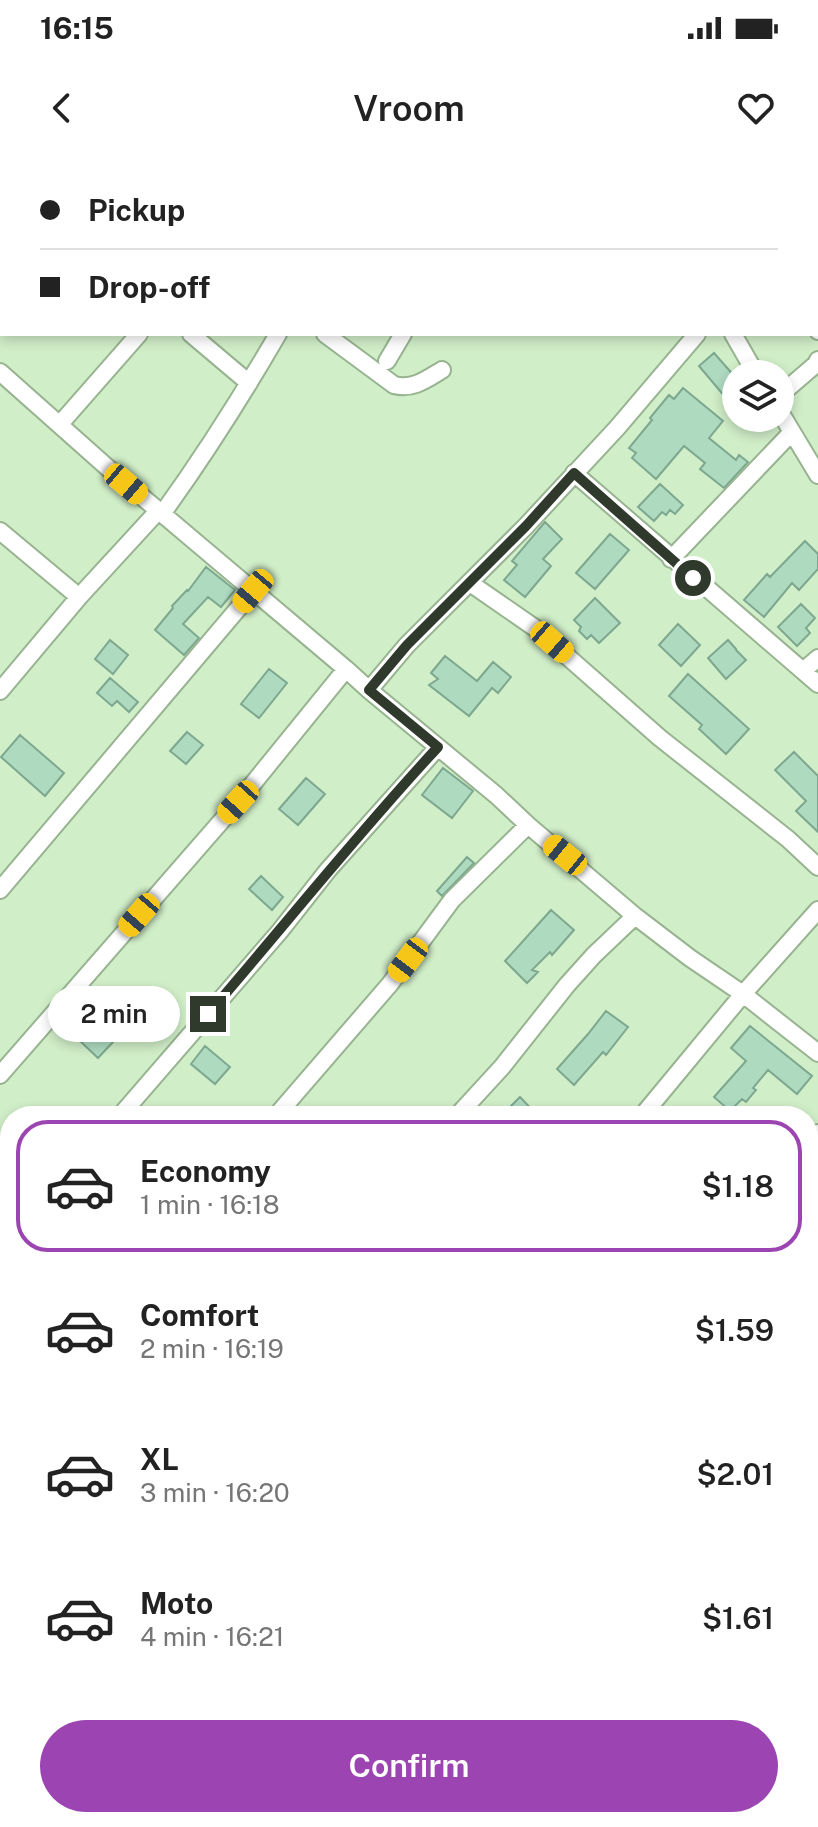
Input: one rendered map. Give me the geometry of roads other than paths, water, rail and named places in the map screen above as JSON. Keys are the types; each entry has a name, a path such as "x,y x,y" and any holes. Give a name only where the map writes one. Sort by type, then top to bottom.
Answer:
{"street":[{"path":"60,424 137,336"},
{"path":"193,336 249,383"},
{"path":"162,514 277,336"},
{"path":"328,336 394,385 415,385 442,370"},
{"path":"387,361 402,336"},
{"path":"369,690 407,645 526,526 617,428 695,336"},
{"path":"734,336 748,360"},
{"path":"794,383 818,360"},
{"path":"0,372 162,514 635,916 818,1053"},
{"path":"671,559 792,432 813,454 818,475"},
{"path":"574,473 818,684"},
{"path":"0,691 79,597 158,511 162,514"},
{"path":"0,531 79,597"},
{"path":"470,583 535,628 660,738 788,839 818,867"},
{"path":"0,890 253,591"},
{"path":"803,671 818,658"},
{"path":"0,1075 238,802 346,669"},
{"path":"129,1106 280,931 347,848 438,747"},
{"path":"285,1106 390,984 452,900 528,825"},
{"path":"650,1106 818,910"},
{"path":"466,1106 502,1067 567,985 635,916"}]}
